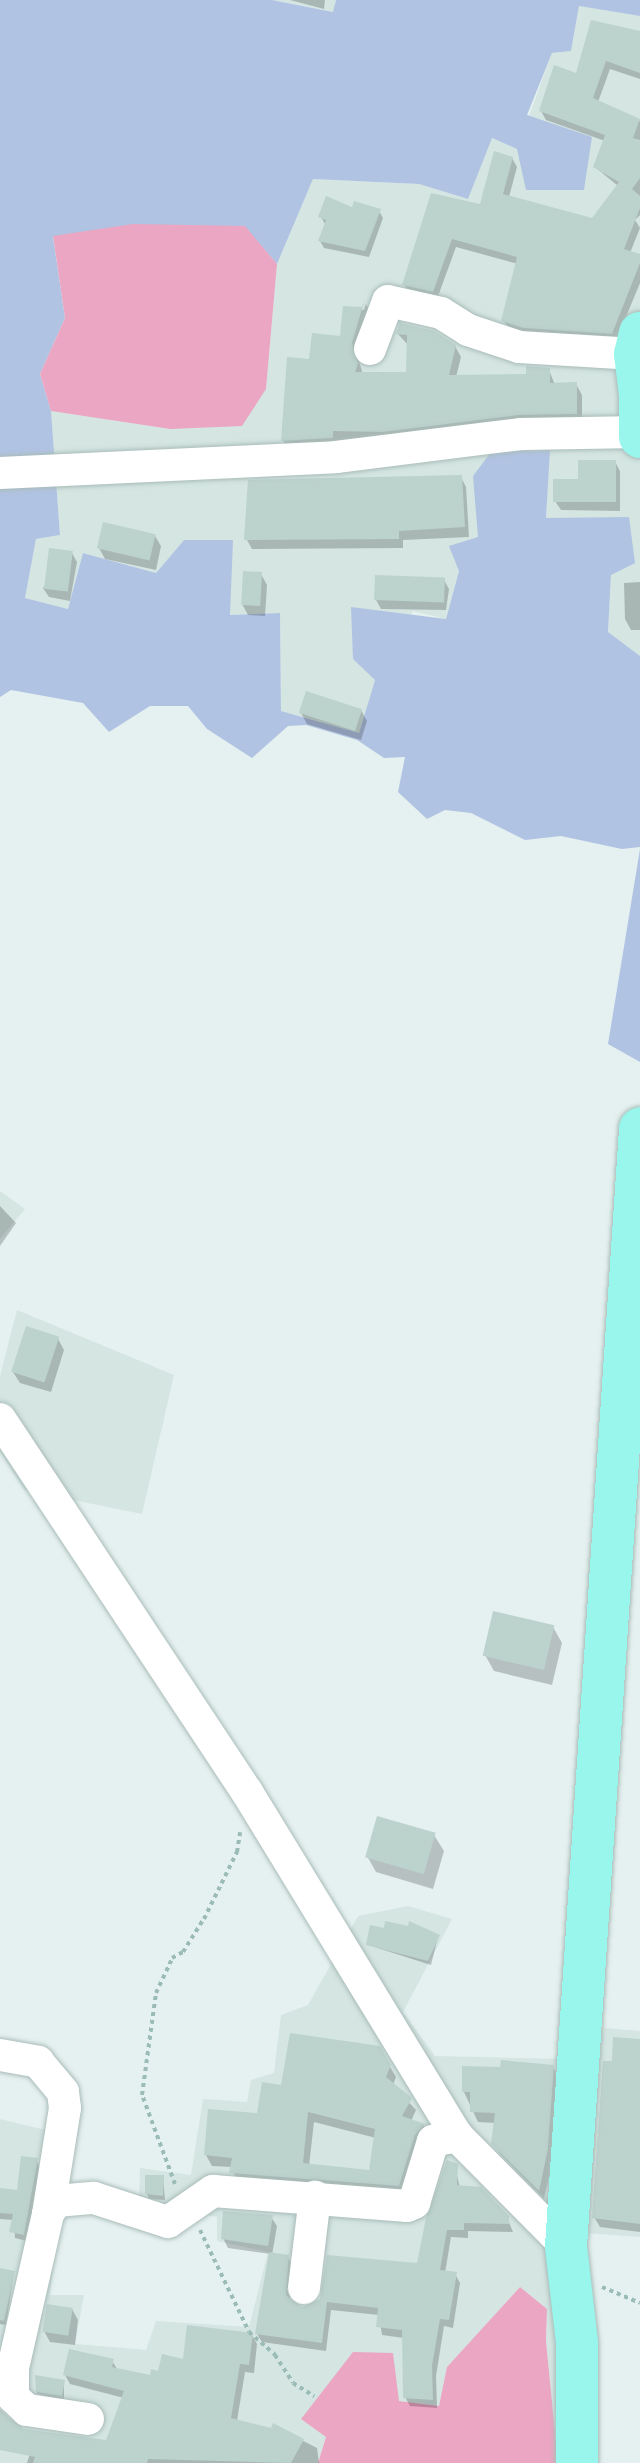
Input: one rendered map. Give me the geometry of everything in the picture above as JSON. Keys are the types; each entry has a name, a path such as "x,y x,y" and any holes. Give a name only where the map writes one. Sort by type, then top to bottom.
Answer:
{"main road":[{"path":"639,369 640,434"},
{"path":"577,2463 577,2343 566,2246 640,1128"}],"street":[{"path":"370,349 388,301 441,313 468,330 519,347 639,369"},
{"path":"0,473 336,457 521,434 640,434"},
{"path":"0,1419 253,1801 457,2136 566,2246"},
{"path":"0,2055 38,2062 63,2092 65,2108 48,2214 13,2368 13,2397 27,2410 88,2419"},
{"path":"48,2214 56,2201 94,2198 168,2222 213,2191 414,2203 433,2141 457,2136"},
{"path":"304,2288 315,2197"}],"path":[{"path":"253,1801 242,1821 237,1852 204,1919 165,1970 146,2052 142,2095 161,2154 249,2332 275,2355 293,2383 314,2396"}],"shaded area":[{"path":"0,0 272,0 333,12 336,0 640,0 640,16 579,6 571,51 552,53 527,115 592,137 584,190 526,190 517,149 492,138 468,199 419,184 313,179 277,264 244,226 53,237 65,318 40,374 51,411 60,535 36,539 25,598 68,609 83,553 156,573 184,540 233,540 230,615 280,613 281,711 359,733 375,680 353,659 351,607 446,619 459,571 449,546 478,537 473,476 491,452 550,450 546,518 629,517 635,563 611,575 608,632 640,656 640,847 622,849 561,836 525,840 471,813 445,810 427,819 398,792 405,757 384,758 357,740 306,725 288,726 252,758 207,729 188,706 150,706 109,732 83,703 11,690 0,697"},
{"path":"272,0 336,0 334,12"},
{"path":"579,6 640,16 640,656 608,633 611,575 546,518 549,450 478,538 459,571 446,619 413,611 375,680 359,733 281,711 280,613 230,615 184,540 156,573 84,553 68,609 25,598 36,539 60,535 51,411 170,429 266,389 277,264 313,179 419,184 468,199 491,138 517,149 552,53 571,51"},
{"path":"133,224 245,226 277,264 266,389 242,426 170,429 51,411 40,374 65,318 53,236"},
{"path":"640,849 640,1062 608,1044"},
{"path":"0,1191 25,1209 0,1239"},
{"path":"17,1310 174,1375 142,1514 24,1490 0,1452 0,1376"},
{"path":"408,1906 452,1919 403,2012 435,2056 556,2059 594,2066 603,2028 640,2031 640,2237 585,2233 558,2463 546,2341 547,2309 520,2287 447,2367 439,2406 399,2401 326,2437 318,2463 0,2463 0,2119 66,2135 50,2295 84,2295 75,2344 146,2350 156,2321 249,2327 268,2252 217,2241 217,2217 139,2204 140,2168 191,2175 203,2099 247,2102 251,2080 274,2073 281,2015 308,2005 358,1916"},
{"path":"520,2287 547,2309 546,2341 558,2463 318,2463 326,2437 301,2419 353,2352 393,2353 399,2401 439,2406 447,2367"}],"building":[{"path":"591,20 640,31 640,73 606,61 593,98 640,119 633,138 640,140 640,178 632,189 640,196 640,208 624,249 640,254 640,263 612,334 523,328 501,321 517,257 452,239 433,292 402,285 431,193 480,204 494,151 513,157 503,194 592,218 619,182 593,167 605,135 539,111 554,65 576,73"},
{"path":"326,196 352,207 354,201 381,209 365,251 318,241 326,220 318,217"},
{"path":"365,299 352,343 358,363 355,372 406,372 407,335 396,334 400,323 434,331 456,345 449,375 526,374 526,366 550,368 550,383 577,382 577,414 519,415 383,432 333,431 333,438 281,441 287,357 309,359 312,333 340,336 343,306 362,307"},
{"path":"578,460 616,460 616,502 553,502 553,479 578,479"},
{"path":"462,475 465,527 399,531 399,539 244,540 248,480"},
{"path":"103,522 156,534 150,560 97,548"},
{"path":"49,548 73,551 68,592 44,589"},
{"path":"243,571 262,572 260,606 241,605"},
{"path":"375,575 445,577 444,602 374,600"},
{"path":"306,691 362,709 355,731 299,713"},
{"path":"26,1326 59,1337 44,1382 11,1372"},
{"path":"493,1611 554,1625 544,1670 483,1656"},
{"path":"377,1816 436,1833 424,1874 365,1857"},
{"path":"385,1921 408,1926 409,1921 440,1935 428,1961 366,1945 370,1925 384,1928"},
{"path":"290,2033 380,2046 391,2065 386,2077 412,2098 402,2116 425,2124 415,2135 399,2186 229,2173 232,2158 204,2155 208,2109 257,2113 262,2082 281,2085","holes":["308,2112 375,2129 369,2170 303,2163"]},
{"path":"613,2037 640,2039 640,2224 592,2218 603,2061 612,2061"},
{"path":"501,2060 554,2065 548,2149 539,2191 491,2144 495,2113 470,2112 470,2092 462,2092 462,2066 500,2067"},
{"path":"21,2156 38,2158 24,2235 9,2232 13,2214 0,2213 0,2188 17,2190"},
{"path":"447,2160 458,2164 457,2185 481,2187 509,2216 509,2224 464,2223 464,2230 447,2230 440,2270 457,2272 449,2320 440,2319 432,2366 433,2400 403,2398 402,2330 376,2327 378,2308 327,2302 322,2343 255,2334 269,2252 289,2255 286,2295 302,2307 320,2299 327,2255 417,2263 426,2218"},
{"path":"145,2175 164,2175 163,2196 145,2194"},
{"path":"223,2211 273,2215 268,2246 221,2239"},
{"path":"0,2268 15,2271 4,2321 0,2320"},
{"path":"47,2304 73,2308 68,2336 43,2332"},
{"path":"187,2325 253,2333 249,2365 240,2364 231,2418 271,2428 273,2423 304,2439 291,2463 148,2459 147,2463 33,2463 35,2457 0,2450 0,2411 24,2429 106,2440 124,2391 63,2375 69,2349 114,2359 112,2367 150,2375 151,2369 158,2371 162,2354 183,2359"},
{"path":"35,2375 65,2380 62,2396 36,2392"}]}
